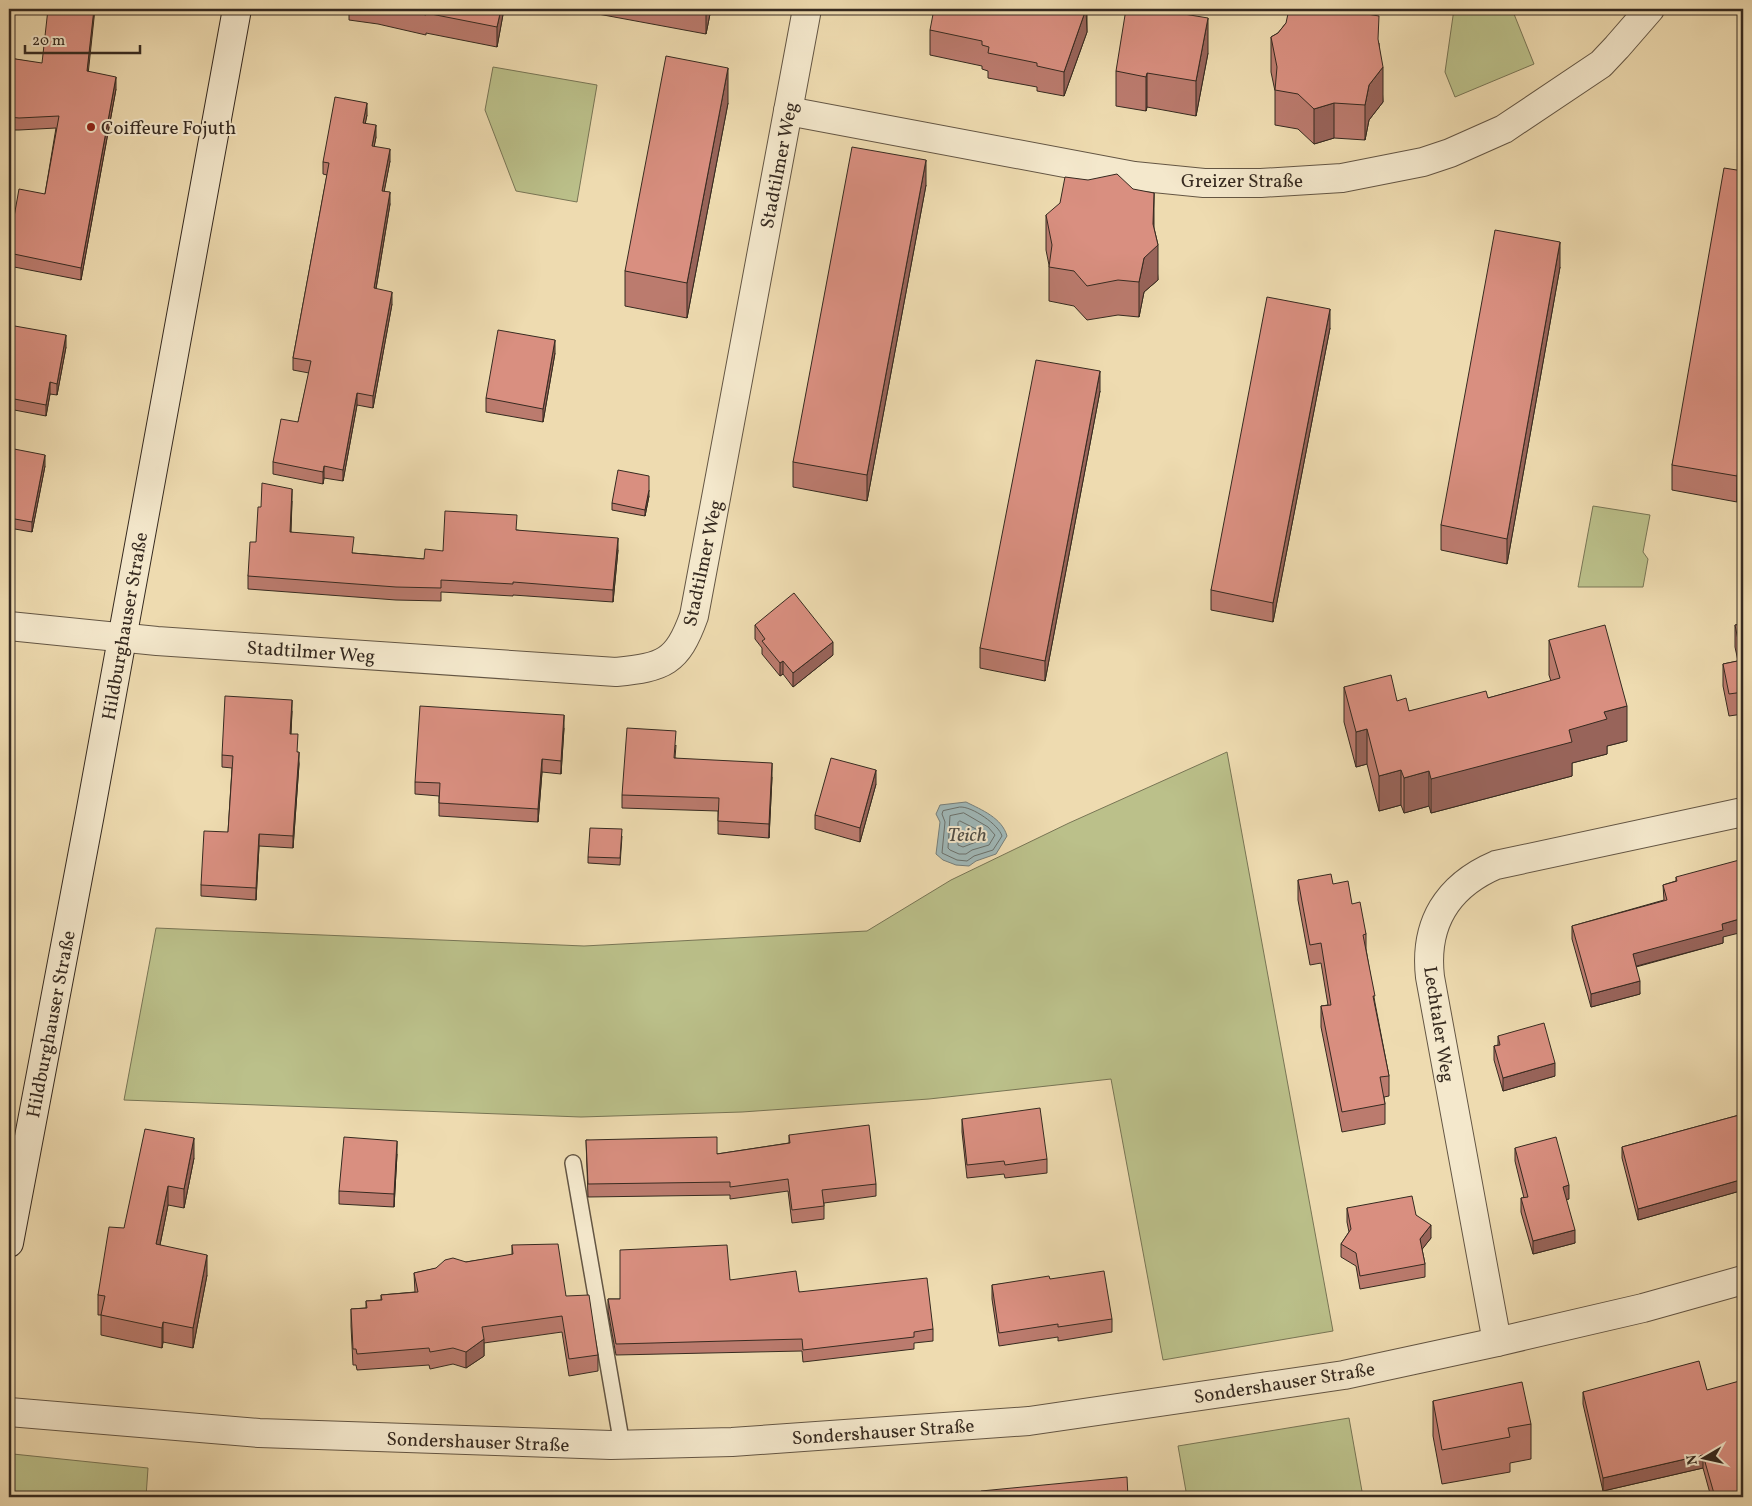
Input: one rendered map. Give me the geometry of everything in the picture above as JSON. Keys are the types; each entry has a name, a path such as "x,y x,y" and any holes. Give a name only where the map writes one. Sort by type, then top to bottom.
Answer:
{"street":[{"name":"Hildburghauser Straße","path":"9,1243 237,9"},
{"name":"Stadtilmer Weg","path":"9,626 122,638 616,672 648,668 674,656 694,616 807,9"},
{"name":"Greizer Straße","path":"788,111 1134,176 1204,183 1261,183 1342,178 1423,162 1450,153 1504,129 1601,64 1650,9"},
{"name":"Lechtaler Weg","path":"1497,1342 1430,977 1429,945 1434,926 1448,900 1466,882 1496,865 1743,812"},
{"name":"Sondershauser Straße","path":"9,1412 260,1433 538,1444 622,1445 732,1442 1029,1421 1320,1379 1497,1342 1643,1308 1743,1280"}],"lane":[{"path":"573,1163 622,1445"}],"green space":[{"path":"1454,9 1512,9 1534,64 1455,97 1445,72"},
{"path":"493,67 597,85 577,202 516,191 485,110"},
{"path":"1593,506 1650,515 1643,552 1648,559 1643,587 1578,587"},
{"path":"1227,752 1333,1331 1163,1360 1111,1079 929,1099 742,1112 581,1117 124,1100 156,928 584,946 867,931 951,880 1069,823"},
{"path":"1349,1418 1363,1497 1187,1497 1178,1446"},
{"path":"13,1454 148,1468 146,1497 9,1497"}],"water":[{"name":"Teich","path":"966,802 996,819 1007,836 996,854 976,861 969,866 956,865 943,860 936,854 940,822 936,814 940,805"}],"building":[{"path":"48,9 94,9 87,71 116,77 81,268 9,253 19,189 45,194 59,116 9,117 9,58 42,63"},
{"path":"398,9 501,9 497,27"},
{"path":"676,9 707,9 706,14"},
{"path":"934,9 1086,9 1064,72 1037,66 1037,63 988,53 989,47 982,45 982,41 930,30"},
{"path":"1126,9 1154,9 1208,18 1196,81 1147,73 1146,77 1116,71"},
{"path":"1289,9 1353,9 1355,12 1379,16 1378,39 1383,67 1369,85 1365,105 1334,103 1314,109 1298,94 1275,90 1277,67 1271,37 1278,33 1286,23"},
{"path":"666,56 728,68 687,283 625,271"},
{"path":"335,97 367,103 363,123 376,125 372,146 390,149 382,191 390,192 374,288 392,292 373,396 357,393 343,470 324,466 323,472 273,462 281,419 298,422 311,361 293,358 329,163 323,162"},
{"path":"852,147 926,160 867,475 793,462"},
{"path":"1724,168 1743,171 1743,440 1737,476 1672,465"},
{"path":"1117,174 1133,189 1154,193 1153,224 1158,245 1144,258 1139,282 1118,280 1087,286 1074,271 1049,267 1052,245 1046,215 1060,203 1065,177 1088,180"},
{"path":"1495,230 1560,242 1507,539 1441,525"},
{"path":"1267,297 1330,309 1273,603 1211,590"},
{"path":"9,325 66,335 57,384 50,382 46,405 9,398"},
{"path":"498,330 555,340 543,409 486,398"},
{"path":"1036,360 1100,371 1045,661 980,648"},
{"path":"9,448 45,455 32,522 9,518"},
{"path":"618,470 649,476 649,490 645,510 612,503"},
{"path":"262,483 292,489 290,532 354,537 352,553 424,559 425,549 443,551 445,511 517,515 516,530 618,538 613,590 513,582 513,584 441,580 441,588 396,587 248,576 250,542 256,542 258,507 261,507"},
{"path":"794,593 833,642 793,673 783,661 780,663 762,641 765,639 755,625"},
{"path":"1743,624 1743,692 1729,694 1723,664 1742,660 1735,625"},
{"path":"1605,625 1627,706 1604,712 1607,719 1569,730 1572,742 1431,779 1429,771 1404,778 1401,770 1379,776 1367,729 1356,732 1344,687 1391,675 1397,701 1406,698 1409,711 1486,691 1488,698 1560,678 1549,640"},
{"path":"225,696 292,700 290,734 298,734 297,752 299,752 293,836 259,834 256,888 201,885 204,831 228,832 233,756 222,755"},
{"path":"420,706 564,715 561,761 542,759 538,809 439,803 440,783 415,782"},
{"path":"627,728 676,731 674,758 772,763 769,824 718,821 719,798 622,795"},
{"path":"831,758 876,770 860,828 815,815"},
{"path":"590,828 622,829 620,858 588,857"},
{"path":"1743,859 1743,918 1722,924 1723,930 1633,954 1640,981 1591,994 1572,926 1667,900 1663,885 1677,881 1676,877"},
{"path":"1331,874 1333,884 1348,881 1352,904 1360,902 1366,934 1363,935 1375,996 1373,996 1389,1076 1380,1077 1385,1104 1342,1112 1321,1006 1331,1005 1321,943 1310,945 1298,880"},
{"path":"1544,1023 1555,1063 1503,1078 1494,1046 1500,1045 1498,1036"},
{"path":"1040,1108 1047,1159 1005,1165 1004,1161 967,1165 962,1119"},
{"path":"1743,1114 1743,1183 1740,1180 1638,1209 1622,1147"},
{"path":"869,1125 876,1184 822,1190 824,1206 792,1210 788,1179 730,1187 730,1182 588,1184 586,1140 717,1137 717,1154 790,1143 789,1135"},
{"path":"145,1129 194,1138 184,1189 168,1186 156,1244 207,1255 193,1328 163,1322 162,1328 101,1315 105,1296 98,1295 109,1227 124,1228"},
{"path":"344,1137 397,1141 394,1194 339,1191"},
{"path":"1556,1137 1569,1185 1563,1187 1575,1230 1533,1241 1521,1198 1528,1197 1515,1148"},
{"path":"1412,1196 1416,1215 1431,1225 1420,1239 1425,1264 1360,1276 1356,1253 1341,1244 1351,1229 1347,1208"},
{"path":"558,1244 566,1296 589,1295 598,1355 569,1359 562,1316 482,1327 484,1339 466,1352 453,1348 430,1352 429,1348 357,1354 356,1349 353,1349 351,1309 367,1308 366,1301 382,1300 381,1295 418,1292 414,1273 436,1268 445,1260 453,1258 466,1262 513,1254 512,1245"},
{"path":"727,1245 730,1280 796,1271 799,1292 927,1278 933,1329 914,1332 914,1337 803,1350 802,1339 616,1344 608,1299 620,1299 620,1250"},
{"path":"1104,1271 1112,1319 1058,1327 1058,1324 999,1333 992,1285 1049,1276 1050,1279"},
{"path":"1699,1361 1707,1390 1743,1380 1743,1492 1715,1497 1703,1455 1603,1478 1583,1392"},
{"path":"1522,1382 1531,1424 1508,1428 1510,1437 1442,1450 1433,1401"},
{"path":"1127,1477 1128,1497 965,1497 965,1495 981,1493 981,1491"},
{"path":"161,1494 198,1497 161,1497"}],"place":[{"name":"Coiffeure Fojuth","path":"91,127"}]}
